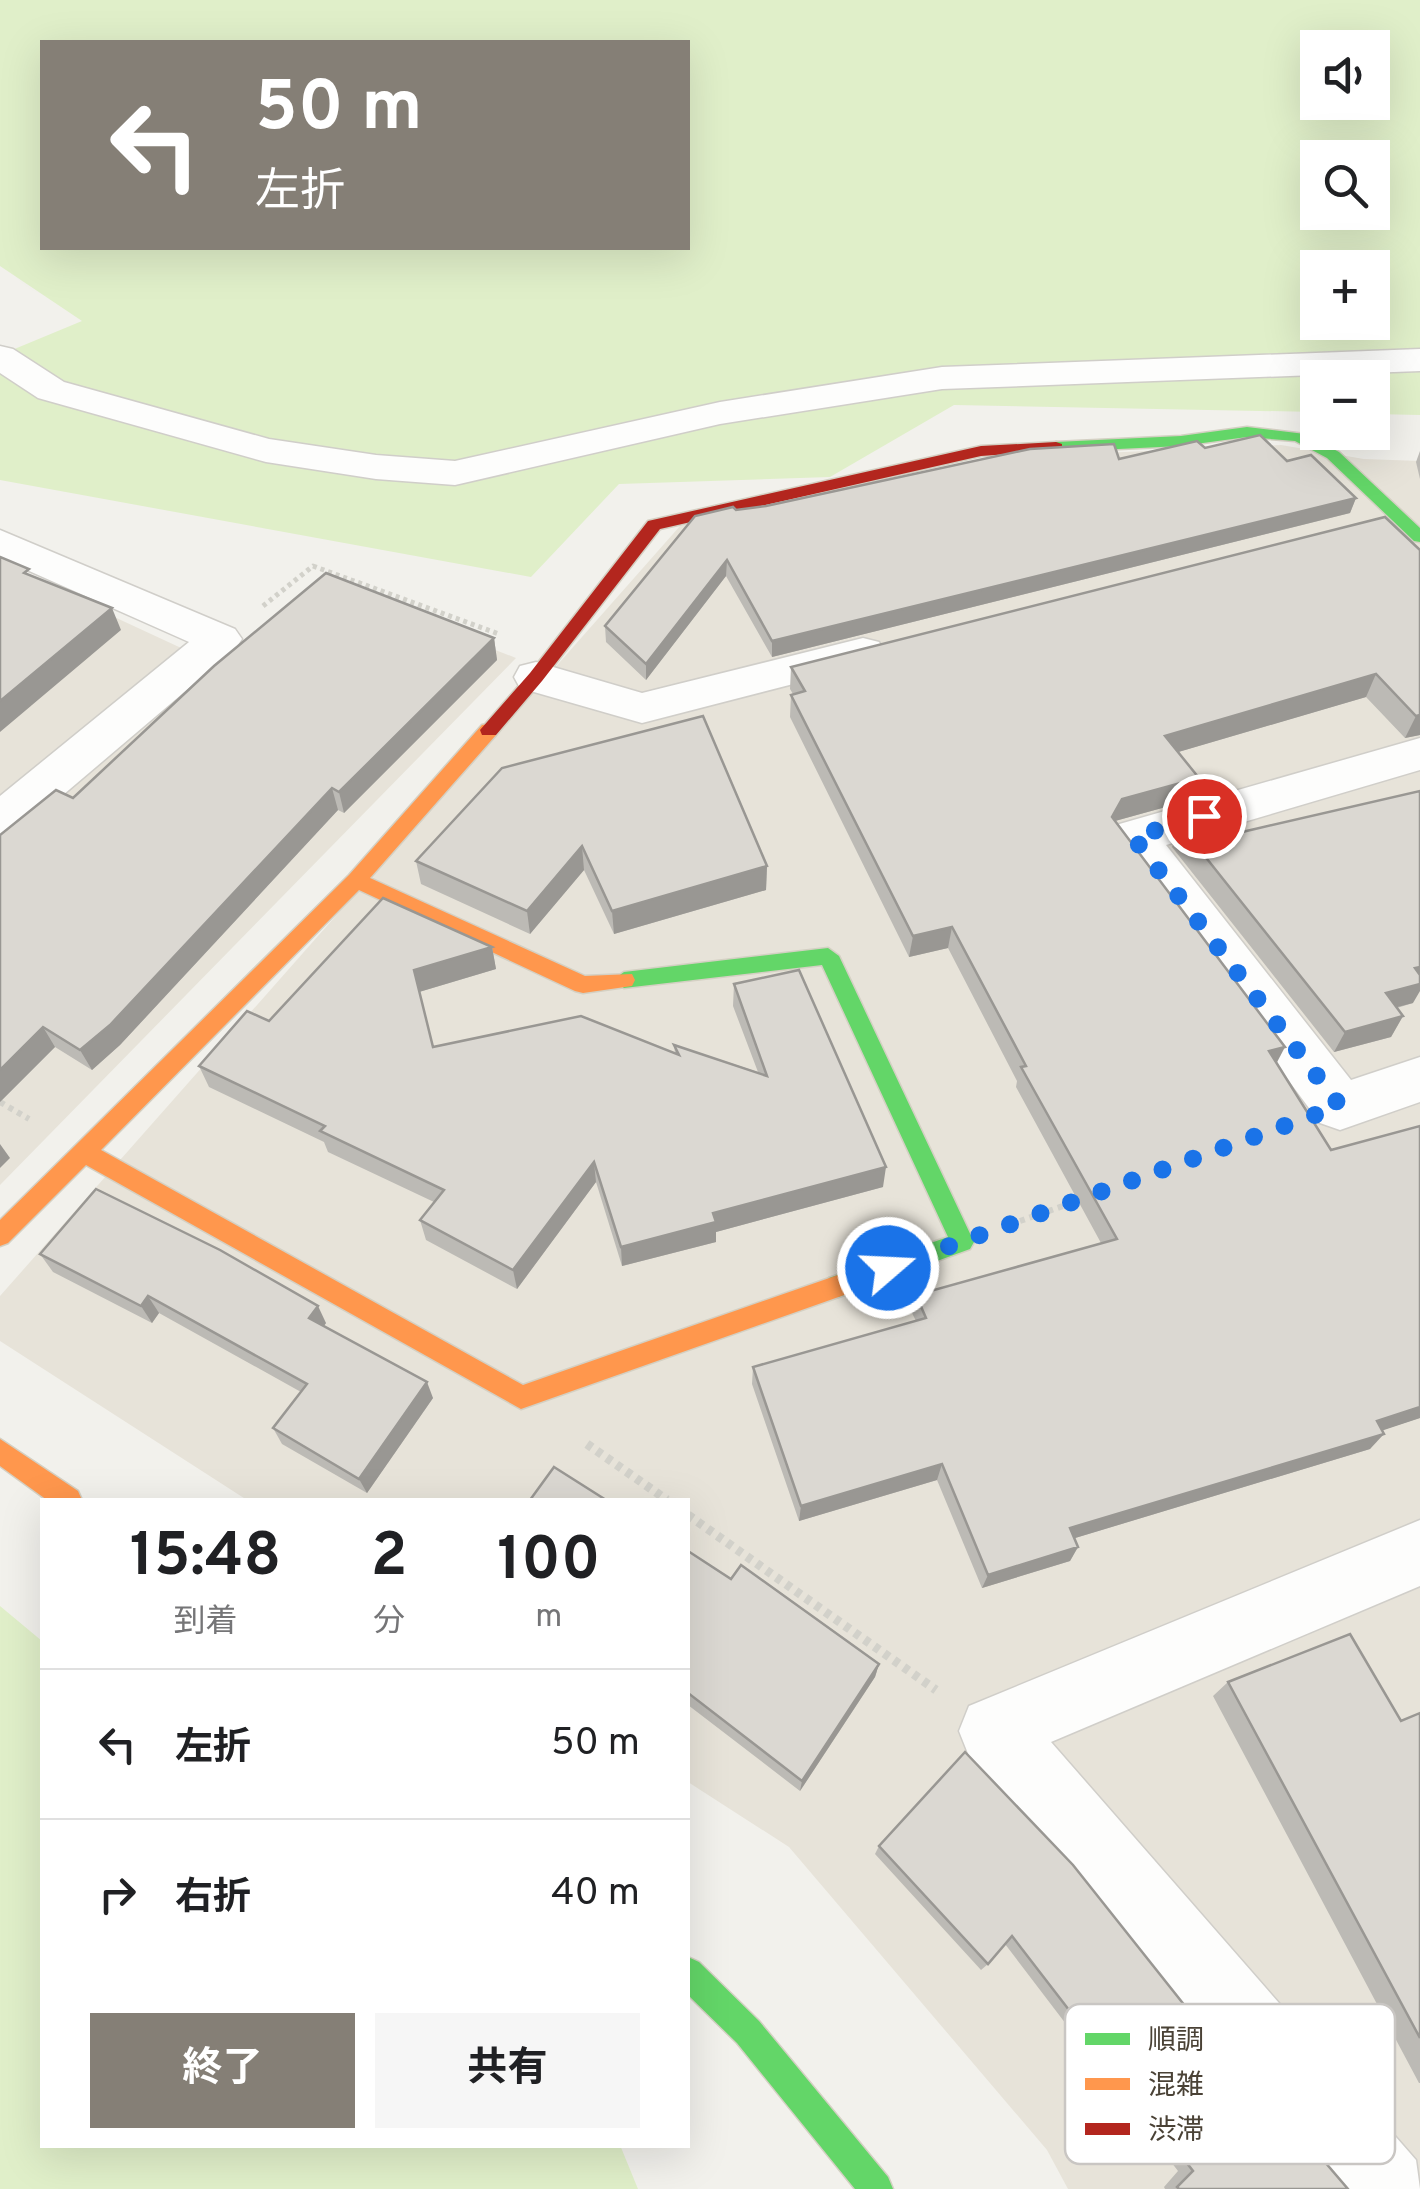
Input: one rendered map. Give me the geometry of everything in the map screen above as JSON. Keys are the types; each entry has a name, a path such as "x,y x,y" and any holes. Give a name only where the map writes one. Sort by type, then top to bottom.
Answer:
{"street":[{"path":"0,357 52,390 266,450 376,467 455,472 720,412 942,378 1420,360"},
{"path":"0,1236 356,880 544,665 654,525 981,451 1181,441 1247,432 1300,437 1332,454 1393,527"},
{"path":"0,543 220,639 0,822"},
{"path":"544,665 642,708 907,641"},
{"path":"1420,754 1133,837 1340,1106 1420,1079"},
{"path":"84,1152 521,1397 962,1242 828,956 583,984 356,880"},
{"path":"0,1452 66,1498"},
{"path":"1228,2004 994,1731 1420,1553"},
{"path":"690,1975 748,2032 876,2189"},
{"path":"1366,2164 1387,2189"}],"path":[{"path":"220,639 313,566 544,665"},
{"path":"962,1242 1088,1197"},
{"path":"521,1397 664,1498"},
{"path":"690,1516 994,1731"}],"shaded area":[{"path":"1281,445 1364,459 1420,461 1420,2189 1068,2189 1047,2150 789,1847 690,1783 690,1498 244,1498 0,1341 0,1296 680,526 990,458"},
{"path":"0,564 220,666 319,581 516,658 0,1185"}],"green space":[{"path":"0,0 1420,0 1420,415 1390,414 1390,360 1300,360 1300,412 954,405 830,477 619,484 531,577 0,480 0,355 82,321 0,266"},
{"path":"0,1606 40,1639 40,2148 621,2148 638,2189 0,2189"}],"building":[{"path":"1260,435 1287,461 1311,455 1356,498 772,641 727,560 646,664 605,626 695,516 733,507 736,510 766,506 1030,449 1114,444 1119,459 1197,441 1205,448"},
{"path":"1385,517 1420,550 1420,715 1416,716 1376,674 1165,736 1199,778 1122,799 1112,817 1285,1047 1269,1051 1331,1150 1420,1126 1420,1407 1377,1421 1384,1434 1070,1528 1078,1547 988,1575 942,1464 801,1506 753,1367 926,1318 916,1295 1117,1239 1021,1067 1026,1066 952,927 913,936 791,695 805,691 791,667"},
{"path":"0,557 29,569 24,573 112,608 0,701"},
{"path":"326,573 494,638 339,792 332,788 110,1025 80,1050 43,1027 0,1070 0,835 56,790 73,798 214,666"},
{"path":"703,716 767,866 612,911 582,846 527,911 416,861 502,768"},
{"path":"1420,791 1420,967 1415,968 1420,984 1386,993 1403,1016 1345,1032 1180,825 1226,812 1242,832"},
{"path":"383,898 492,947 414,970 433,1047 581,1016 679,1055 674,1045 767,1076 734,984 799,970 886,1167 713,1213 716,1222 621,1247 594,1162 513,1270 420,1220 444,1190 320,1131 325,1126 199,1066 247,1011 269,1021"},
{"path":"96,1189 220,1250 318,1306 309,1318 427,1382 359,1479 273,1428 307,1384 148,1296 141,1306 40,1254"},
{"path":"554,1467 603,1498 531,1498"},
{"path":"690,1552 731,1579 741,1565 879,1664 802,1781 690,1695"},
{"path":"1350,1634 1401,1721 1420,1713 1420,2038 1228,1682"},
{"path":"965,1752 1073,1865 1183,2004 1065,2005 1012,1936 988,1964 879,1846"},
{"path":"1188,2164 1327,2164 1348,2189 1179,2189 1193,2171"}],"traffic: fast":[{"path":"1056,447 1181,441 1247,432 1299,437 1333,455 1420,537"},
{"path":"624,980 828,956 962,1242 838,1286"},
{"path":"690,1975 748,2032 876,2189"}],"traffic: slow":[{"path":"0,1236 356,880 489,730"},
{"path":"356,880 583,985 624,980"},
{"path":"84,1152 521,1397 838,1286"},
{"path":"0,1451 66,1498"}],"traffic: jam":[{"path":"489,730 536,677 654,525 981,451 1056,447"}],"route":[{"path":"888,1268 1340,1106 1133,837 1204,816"}]}
